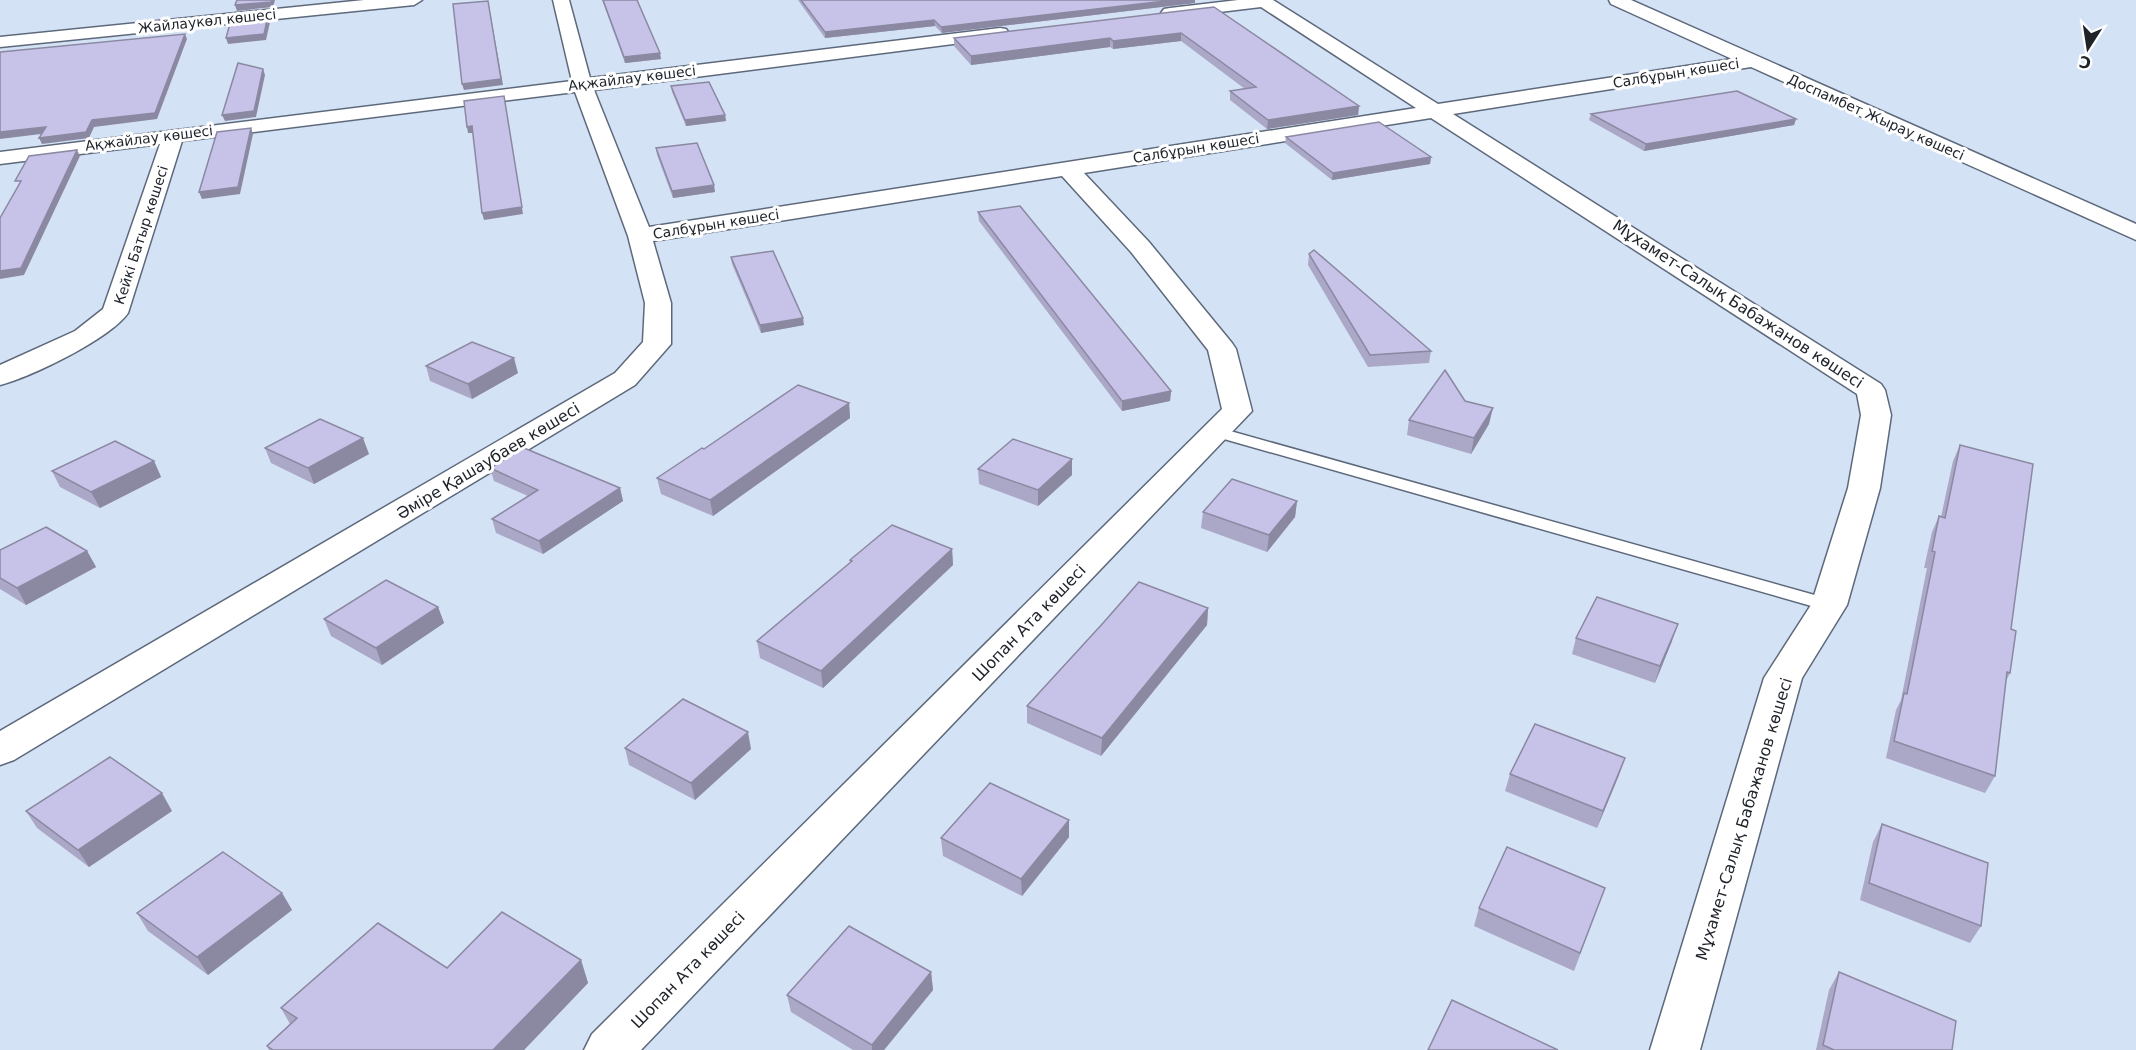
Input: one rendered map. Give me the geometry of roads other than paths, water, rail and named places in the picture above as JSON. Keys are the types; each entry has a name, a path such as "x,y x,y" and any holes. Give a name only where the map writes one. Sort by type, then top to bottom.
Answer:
{"street":[{"name":"Жайлаукөл көшесі","path":"0,42 414,0"},
{"name":"Әміре Қашаубаев көшесі","path":"0,750 626,380 657,344 658,303 640,236 582,84 561,0"},
{"name":"Доспамбет Жырау көшесі","path":"1617,0 2136,233"},
{"path":"1147,16 1262,1"},
{"name":"Мұхамет-Салық Бабажанов көшесі","path":"1262,1 1871,390 1876,415 1864,488 1828,605 1783,678 1675,1050"},
{"name":"Ақжайлау көшесі","path":"0,158 1018,31"},
{"name":"Салбұрын көшесі","path":"640,236 1753,61"},
{"name":"Кейкі Батыр көшесі","path":"0,376 85,337 115,314 174,135"},
{"name":"Шопан Ата көшесі","path":"609,1050 1237,411 1222,350 1140,247 1067,168"}],"lane":[{"path":"1216,432 1828,605"}]}
